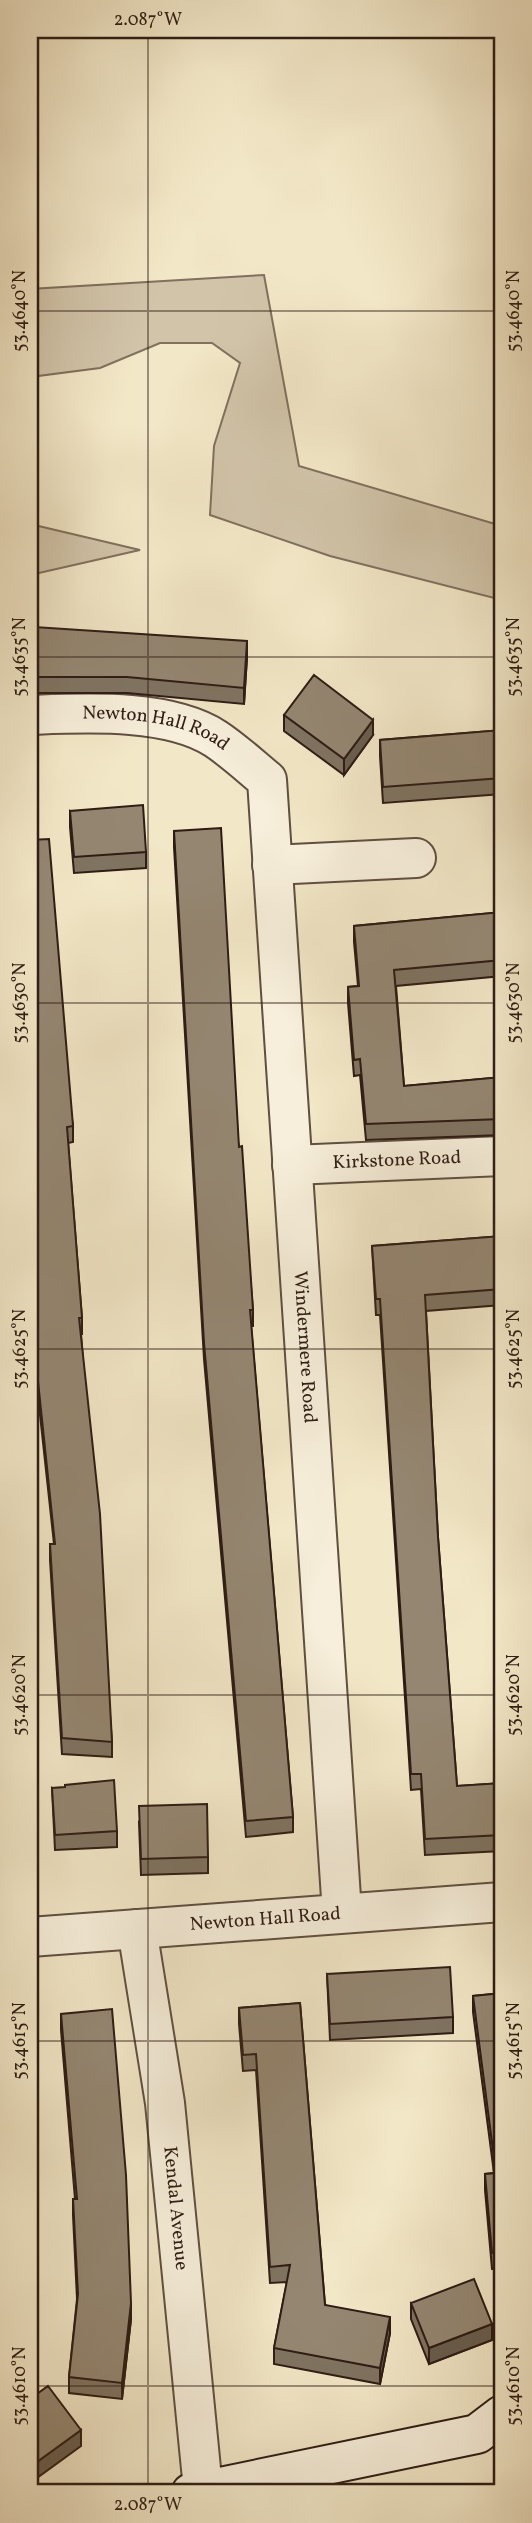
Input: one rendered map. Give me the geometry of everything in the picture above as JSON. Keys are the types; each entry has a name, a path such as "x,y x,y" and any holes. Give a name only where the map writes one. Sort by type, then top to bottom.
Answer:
{"street":[{"name":"Newton Hall Road","path":"30,715 100,713 164,720 214,737 267,780"},
{"name":"Windermere Road","path":"267,780 342,1913"},
{"path":"272,865 416,858"},
{"name":"Kirkstone Road","path":"292,1165 502,1156"},
{"name":"Newton Hall Road","path":"30,1937 502,1902"},
{"name":"Kendal Avenue","path":"136,1929 165,2103 197,2491"},
{"path":"197,2491 477,2434 502,2415"}],"shaded area":[{"path":"264,275 299,466 502,526 502,600 330,556 210,515 214,446 240,363 212,343 160,343 100,368 30,377 30,289"},
{"path":"30,524 140,550 30,575"}],"building":[{"path":"30,628 247,641 244,688 127,677 30,677"},
{"path":"314,675 373,720 344,759 284,715"},
{"path":"502,730 502,778 383,787 380,740"},
{"path":"143,805 146,852 74,857 70,811"},
{"path":"221,828 239,1147 242,1146 253,1310 250,1310 293,1817 246,1821 204,1343 174,831"},
{"path":"49,839 73,1126 67,1127 82,1318 79,1318 100,1514 112,1742 62,1738 50,1544 55,1544 30,1290 30,840"},
{"path":"502,912 502,960 394,970 404,1086 502,1077 502,1119 366,1124 360,1059 354,1060 348,987 359,986 354,926"},
{"path":"502,1236 502,1289 425,1295 438,1537 457,1786 502,1783 502,1835 425,1839 421,1774 411,1774 380,1299 376,1299 372,1246"},
{"path":"114,1780 117,1831 55,1835 52,1788"},
{"path":"207,1804 208,1857 141,1859 139,1806"},
{"path":"450,1967 453,2017 330,2024 327,1974"},
{"path":"30,1989 34,2036 30,2037"},
{"path":"502,1993 502,2252 492,2253 485,2174 496,2173 473,1996"},
{"path":"300,2003 325,2305 390,2317 380,2368 274,2348 290,2265 270,2267 256,2054 243,2055 239,2008"},
{"path":"112,2009 126,2175 131,2303 122,2383 69,2377 78,2294 73,2199 77,2199 61,2014"},
{"path":"474,2279 492,2324 429,2348 411,2303"},
{"path":"48,2386 81,2430 30,2467 30,2399"}]}
